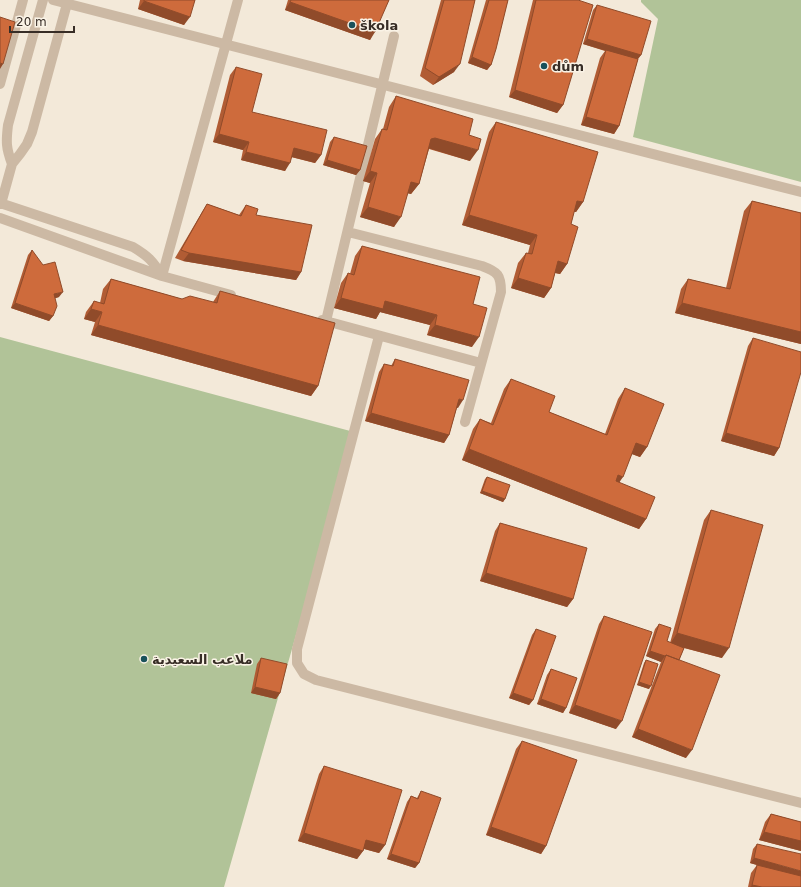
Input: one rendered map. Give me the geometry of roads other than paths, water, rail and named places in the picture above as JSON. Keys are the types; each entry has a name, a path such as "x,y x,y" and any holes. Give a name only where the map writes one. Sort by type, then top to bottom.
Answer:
{"lane":[{"path":"0,84 23,0"},
{"path":"12,164 7,152 6,138 8,125 44,0"},
{"path":"53,0 68,2 225,44 801,192"},
{"path":"162,276 238,0"},
{"path":"68,2 32,132 27,144 12,164 1,204 134,247 155,264 162,276"},
{"path":"326,321 394,36"},
{"path":"0,218 162,276 237,296"},
{"path":"348,232 482,266 494,270 501,280 501,292 465,422"},
{"path":"311,317 482,363"},
{"path":"379,336 297,649 297,663 304,674 316,680 801,803"}],"place":[{"name":"škola","path":"352,25"},
{"name":"dům","path":"544,66"},
{"name":"ملاعب السعيدية","path":"144,659"}]}
